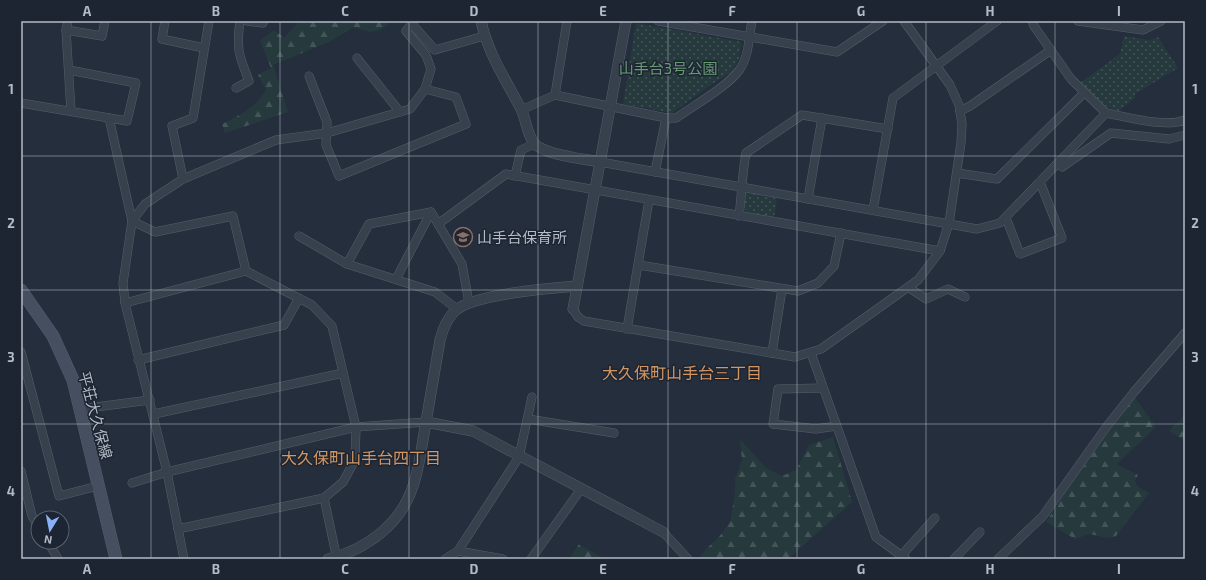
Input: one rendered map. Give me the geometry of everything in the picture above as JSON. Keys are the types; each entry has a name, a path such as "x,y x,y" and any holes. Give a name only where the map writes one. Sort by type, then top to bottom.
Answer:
{"main road":[{"name":"平荘大久保線","path":"22,293 53,336 73,380 116,559"}],"street":[{"path":"68,21 66,30 71,111"},
{"path":"66,30 102,36 105,21"},
{"path":"165,21 162,39 204,48"},
{"path":"183,179 172,126 193,118 209,21"},
{"path":"236,88 249,81 238,53 237,41 240,21"},
{"path":"247,21 263,23 264,21"},
{"path":"481,21 484,36 498,69 521,110 534,144 546,151 742,188 977,229 1000,223 1006,218 1106,114"},
{"path":"554,95 567,21"},
{"path":"626,21 573,309 578,317 584,320 627,329 795,357 811,354 821,349 918,280 940,251 949,224 961,143 962,124 960,111 950,85 904,21"},
{"path":"658,21 837,52 883,21"},
{"path":"521,110 554,95 666,118 676,118 731,80 740,69 745,56 752,21"},
{"path":"873,210 893,98 997,21"},
{"path":"1032,21 1071,79 1106,114 1177,124 1185,120"},
{"path":"1078,21 1143,30 1161,21"},
{"path":"132,222 145,204 183,179 276,140 327,133 369,119 410,109 425,89 431,69 426,55 406,31 413,22 435,50 484,36"},
{"path":"960,111 970,106 1051,50"},
{"path":"357,58 400,112"},
{"path":"21,103 126,121 136,83 69,70"},
{"path":"309,76 327,122 326,145 339,176 466,124 456,97 425,89"},
{"path":"957,173 998,179 1084,93"},
{"path":"739,216 742,188 741,177 746,153 802,115 888,129"},
{"path":"109,118 132,222 123,283 125,303 138,360 154,414 184,559"},
{"path":"655,172 666,118"},
{"path":"808,199 822,118"},
{"path":"1057,164 1062,167 1111,133 1169,139 1185,135"},
{"path":"515,176 521,150 534,144"},
{"path":"438,224 506,174 940,251"},
{"path":"1006,218 1020,254 1062,238 1040,182"},
{"path":"627,329 649,200"},
{"path":"431,212 462,264 469,303"},
{"path":"347,264 369,224 431,212"},
{"path":"396,279 431,212"},
{"path":"132,222 155,232 233,216 246,272"},
{"path":"639,265 798,291 818,283 834,266 841,234"},
{"path":"299,236 347,264 434,292 457,309"},
{"path":"125,303 246,272 299,298 312,305 332,326 356,427 355,460 343,482 324,498 178,529"},
{"path":"324,498 334,558 345,555 372,541 390,525 401,510 413,487 440,340 446,322 457,309 469,303 524,292 577,286"},
{"path":"908,287 926,299 948,289 965,297"},
{"path":"772,353 782,289"},
{"path":"138,360 284,325 299,298"},
{"path":"998,559 1043,516 1107,426 1185,333"},
{"path":"21,352 59,496 98,486"},
{"path":"811,354 876,537 904,557 935,518"},
{"path":"154,414 343,373"},
{"path":"823,388 778,389 773,424 816,429 836,426"},
{"path":"445,559 458,551 519,457 532,397"},
{"path":"80,410 150,400"},
{"path":"528,419 614,433"},
{"path":"132,483 167,472 356,427 426,422 473,431 519,457 663,532 688,559"},
{"path":"21,471 31,510"},
{"path":"531,559 581,489"},
{"path":"954,559 980,532"},
{"path":"53,550 58,559"},
{"path":"458,551 503,559"}],"green space":[{"path":"299,21 386,21 389,24 380,30 372,32 354,27 329,42 273,65 288,112 225,133 222,124 241,114 252,106 266,90 258,75 271,68 260,41 274,30 284,38"},
{"name":"山手台3号公園","path":"636,23 742,42 739,58 732,72 712,84 672,113 623,104"},
{"path":"1124,36 1149,40 1158,37 1178,68 1135,94 1135,98 1119,111 1107,107 1080,83 1120,54"},
{"path":"747,192 777,198 774,218 748,213 744,206"},
{"path":"1133,398 1136,399 1156,427 1117,464 1138,475 1135,481 1138,487 1149,493 1116,536 1108,538 1089,534 1075,539 1046,522 1074,480"},
{"path":"1185,415 1185,441 1169,431"},
{"path":"833,437 852,502 788,559 699,559 706,549 719,537 730,522 735,493 735,479 742,460 740,439 766,468 782,476 796,470 809,445"},
{"path":"579,544 604,559 569,559"}],"place":[{"name":"山手台保育所","path":"463,237"}],"district":[{"name":"大久保町山手台三丁目","path":"682,372"},
{"name":"大久保町山手台四丁目","path":"361,457"}]}
